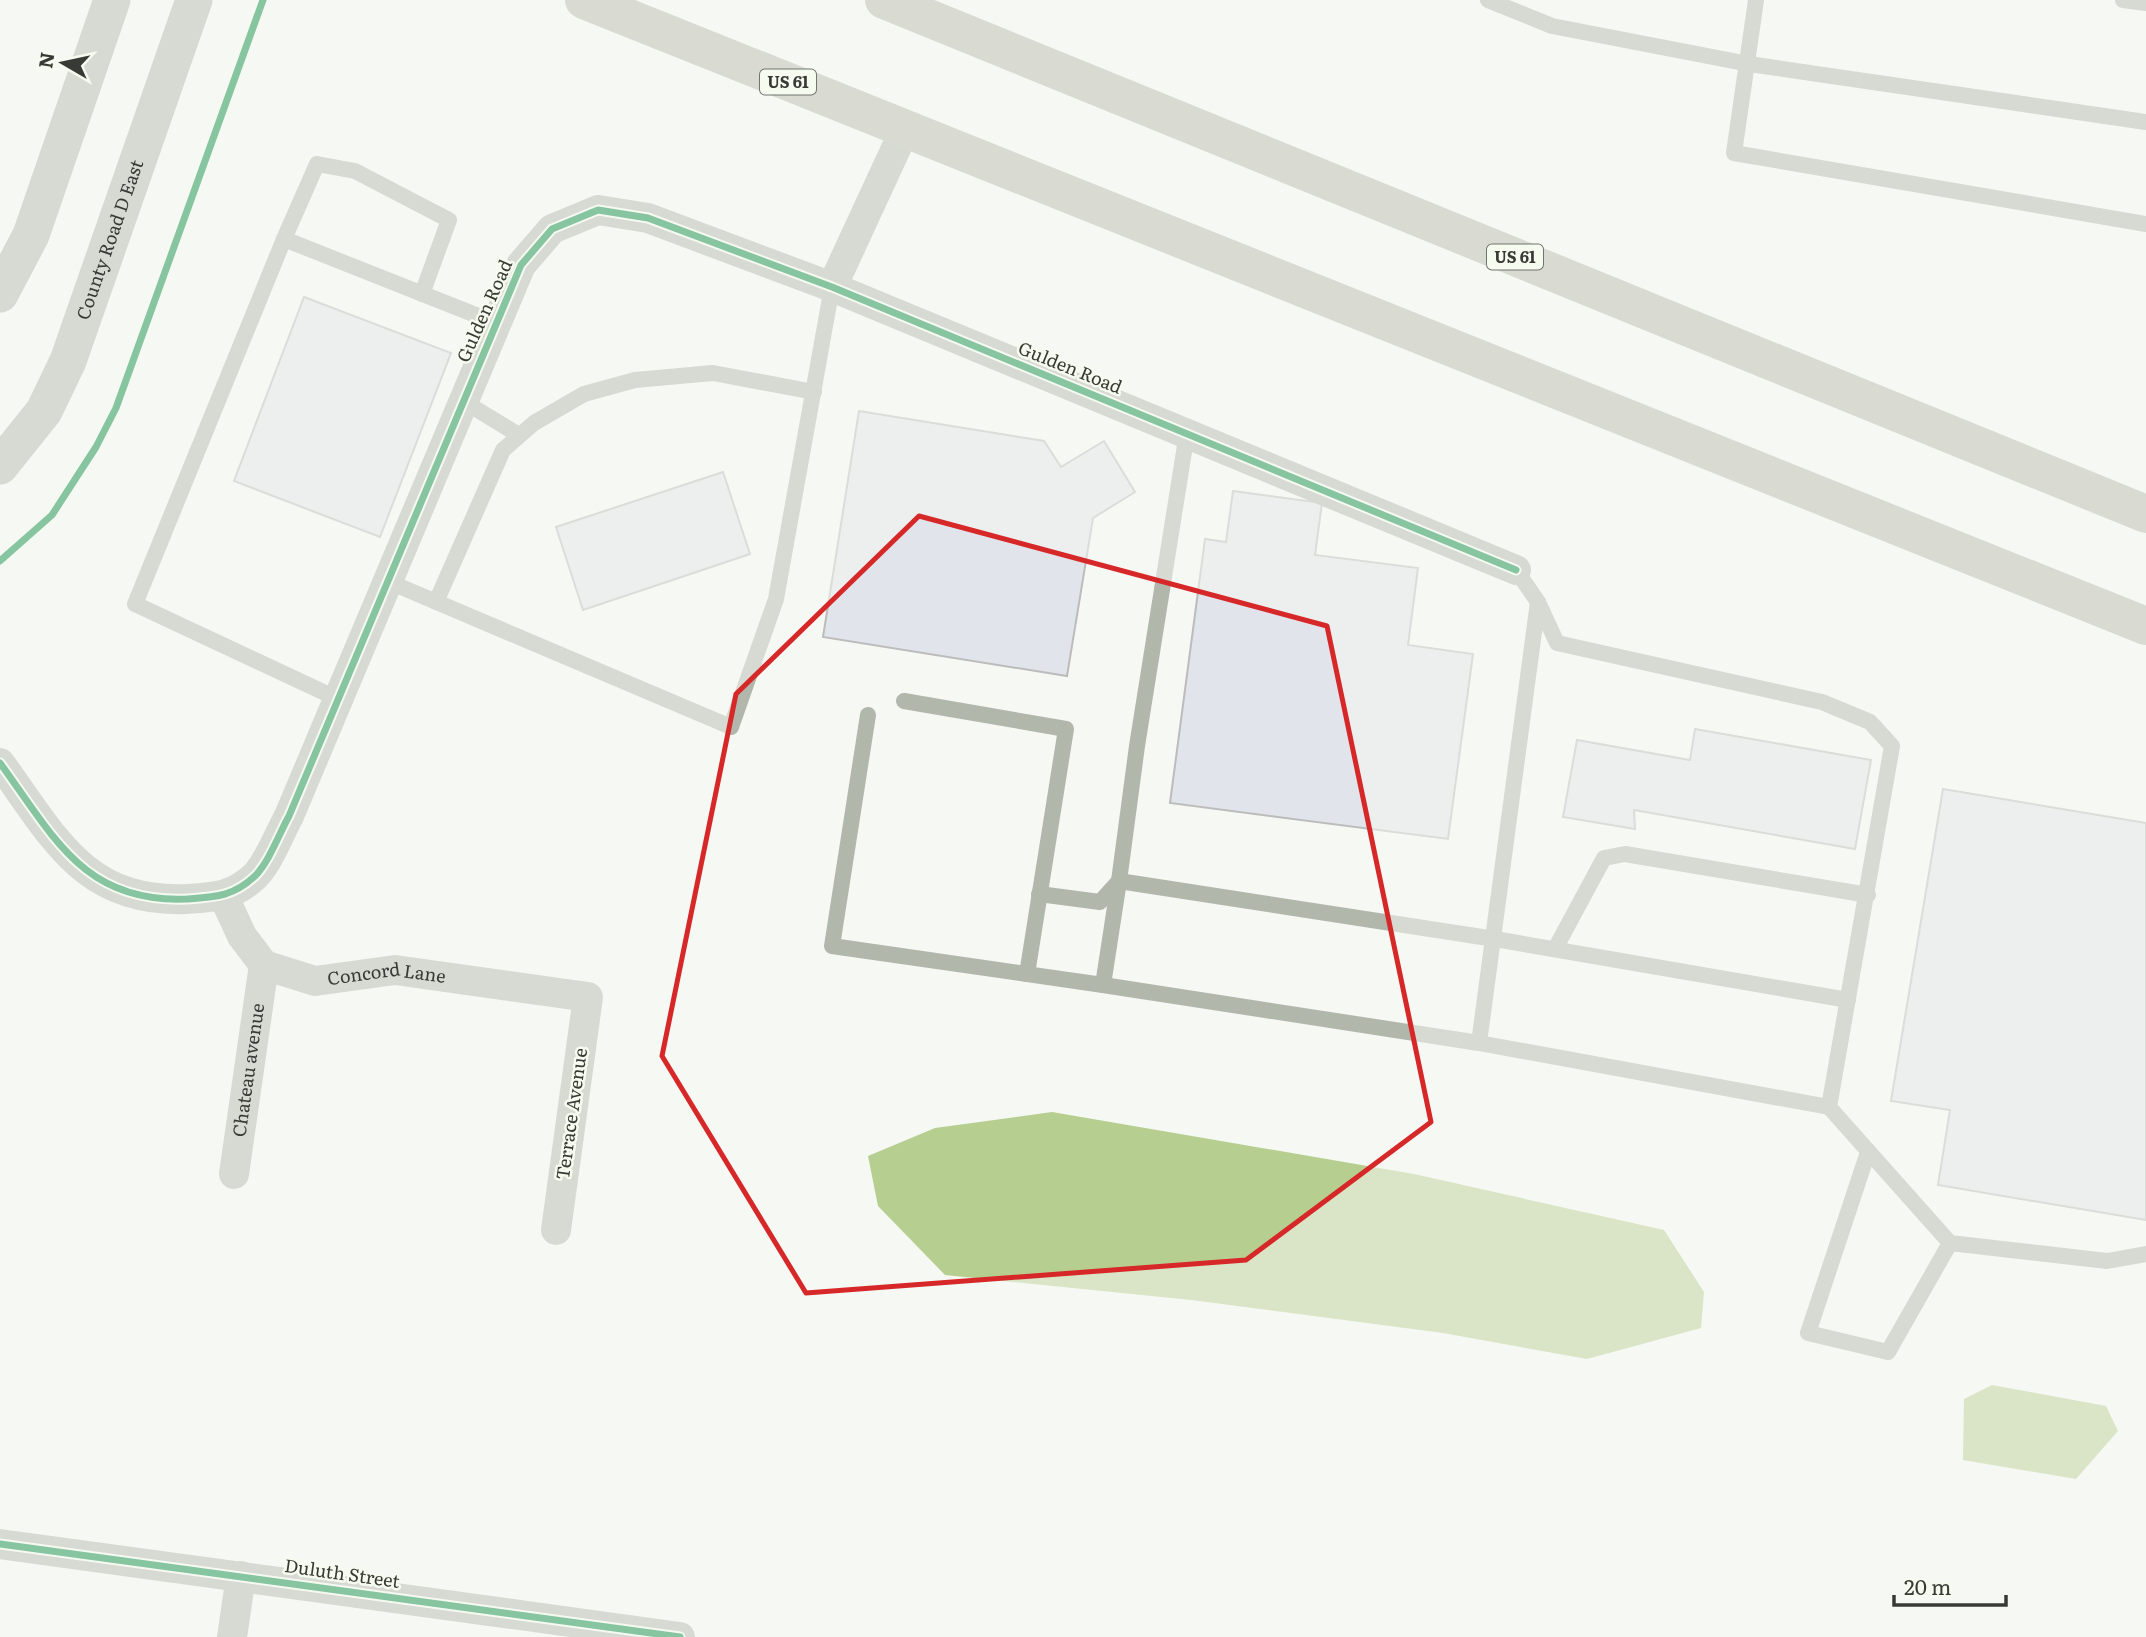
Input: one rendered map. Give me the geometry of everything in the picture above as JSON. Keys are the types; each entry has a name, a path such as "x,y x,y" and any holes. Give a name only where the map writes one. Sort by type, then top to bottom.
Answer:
{"main road":[{"name":"US 61","path":"584,0 2146,626"},
{"name":"US 61","path":"884,0 2146,514"}],"street":[{"path":"0,294 30,235 113,0"},
{"name":"County Road D East","path":"0,466 44,411 68,361 194,0"},
{"path":"832,286 905,129"},
{"name":"Gulden Road","path":"224,897 256,875 289,816 520,265 552,229 598,211 648,218 832,286 1516,570"},
{"path":"0,764 61,848 106,886 152,900 224,897 242,936 264,965"},
{"name":"Concord Lane","path":"264,965 315,981 395,970 589,997"},
{"name":"Chateau avenue","path":"234,1174 264,965"},
{"name":"Terrace Avenue","path":"556,1230 589,997"},
{"name":"Duluth Street","path":"0,1544 680,1637"},
{"path":"232,1637 240,1576"}],"lane":[{"path":"1489,0 1552,26 1749,64 2146,122"},
{"path":"1756,0 1749,64 1734,153 2146,224"},
{"path":"2123,0 2146,3"},
{"path":"338,699 135,604 317,164 355,172 449,220 422,294"},
{"path":"284,239 496,323"},
{"path":"387,581 731,727 776,599 832,286"},
{"path":"436,602 503,450 534,423 584,394 635,380 713,373 814,392"},
{"path":"463,401 519,435"},
{"path":"1103,985 1137,746 1187,433"},
{"path":"1516,570 1538,602 1557,643 1822,702 1870,722 1892,747 1829,1108"},
{"path":"1479,1043 1538,602"},
{"path":"904,701 1066,729 1027,974"},
{"path":"868,715 832,946 1479,1043 1829,1108 1950,1243 2106,1261 2146,1254"},
{"path":"1555,949 1604,858 1626,853 1868,895"},
{"path":"1039,894 1100,902 1119,881"},
{"path":"1119,881 1495,939 1848,1000"},
{"path":"1868,1152 1808,1333 1888,1352 1950,1243"}],"highlighted area":[{"path":"919,516 1327,626 1431,1122 1246,1260 806,1293 662,1056 736,694"}],"shaded area":[{"path":"1052,1112 1414,1174 1664,1230 1704,1292 1701,1328 1587,1359 1443,1333 1191,1300 945,1275 878,1206 868,1156 935,1128"},
{"path":"1992,1385 2106,1406 2118,1431 2076,1479 1963,1460 1964,1399"}],"building":[{"path":"304,297 451,353 380,537 234,481"},
{"path":"859,411 1044,441 1061,467 1104,441 1135,492 1093,518 1067,676 823,637"},
{"path":"723,472 750,554 583,610 556,527"},
{"path":"1233,491 1322,503 1315,555 1418,568 1408,645 1473,654 1448,839 1170,803 1205,539 1226,542"},
{"path":"1695,729 1871,760 1855,849 1634,810 1635,829 1563,817 1577,740 1690,760"},
{"path":"1943,789 2146,823 2146,1220 1938,1185 1950,1110 1891,1101"}],"cycle path":[{"path":"0,561 52,515 96,447 116,408 263,0"},
{"path":"0,763 56,840 75,860 97,877 122,890 151,897 206,898 231,892 255,876 269,856 289,816 521,265 552,229 598,210 648,218 832,287 1516,570"},
{"path":"0,1544 680,1637"}]}
